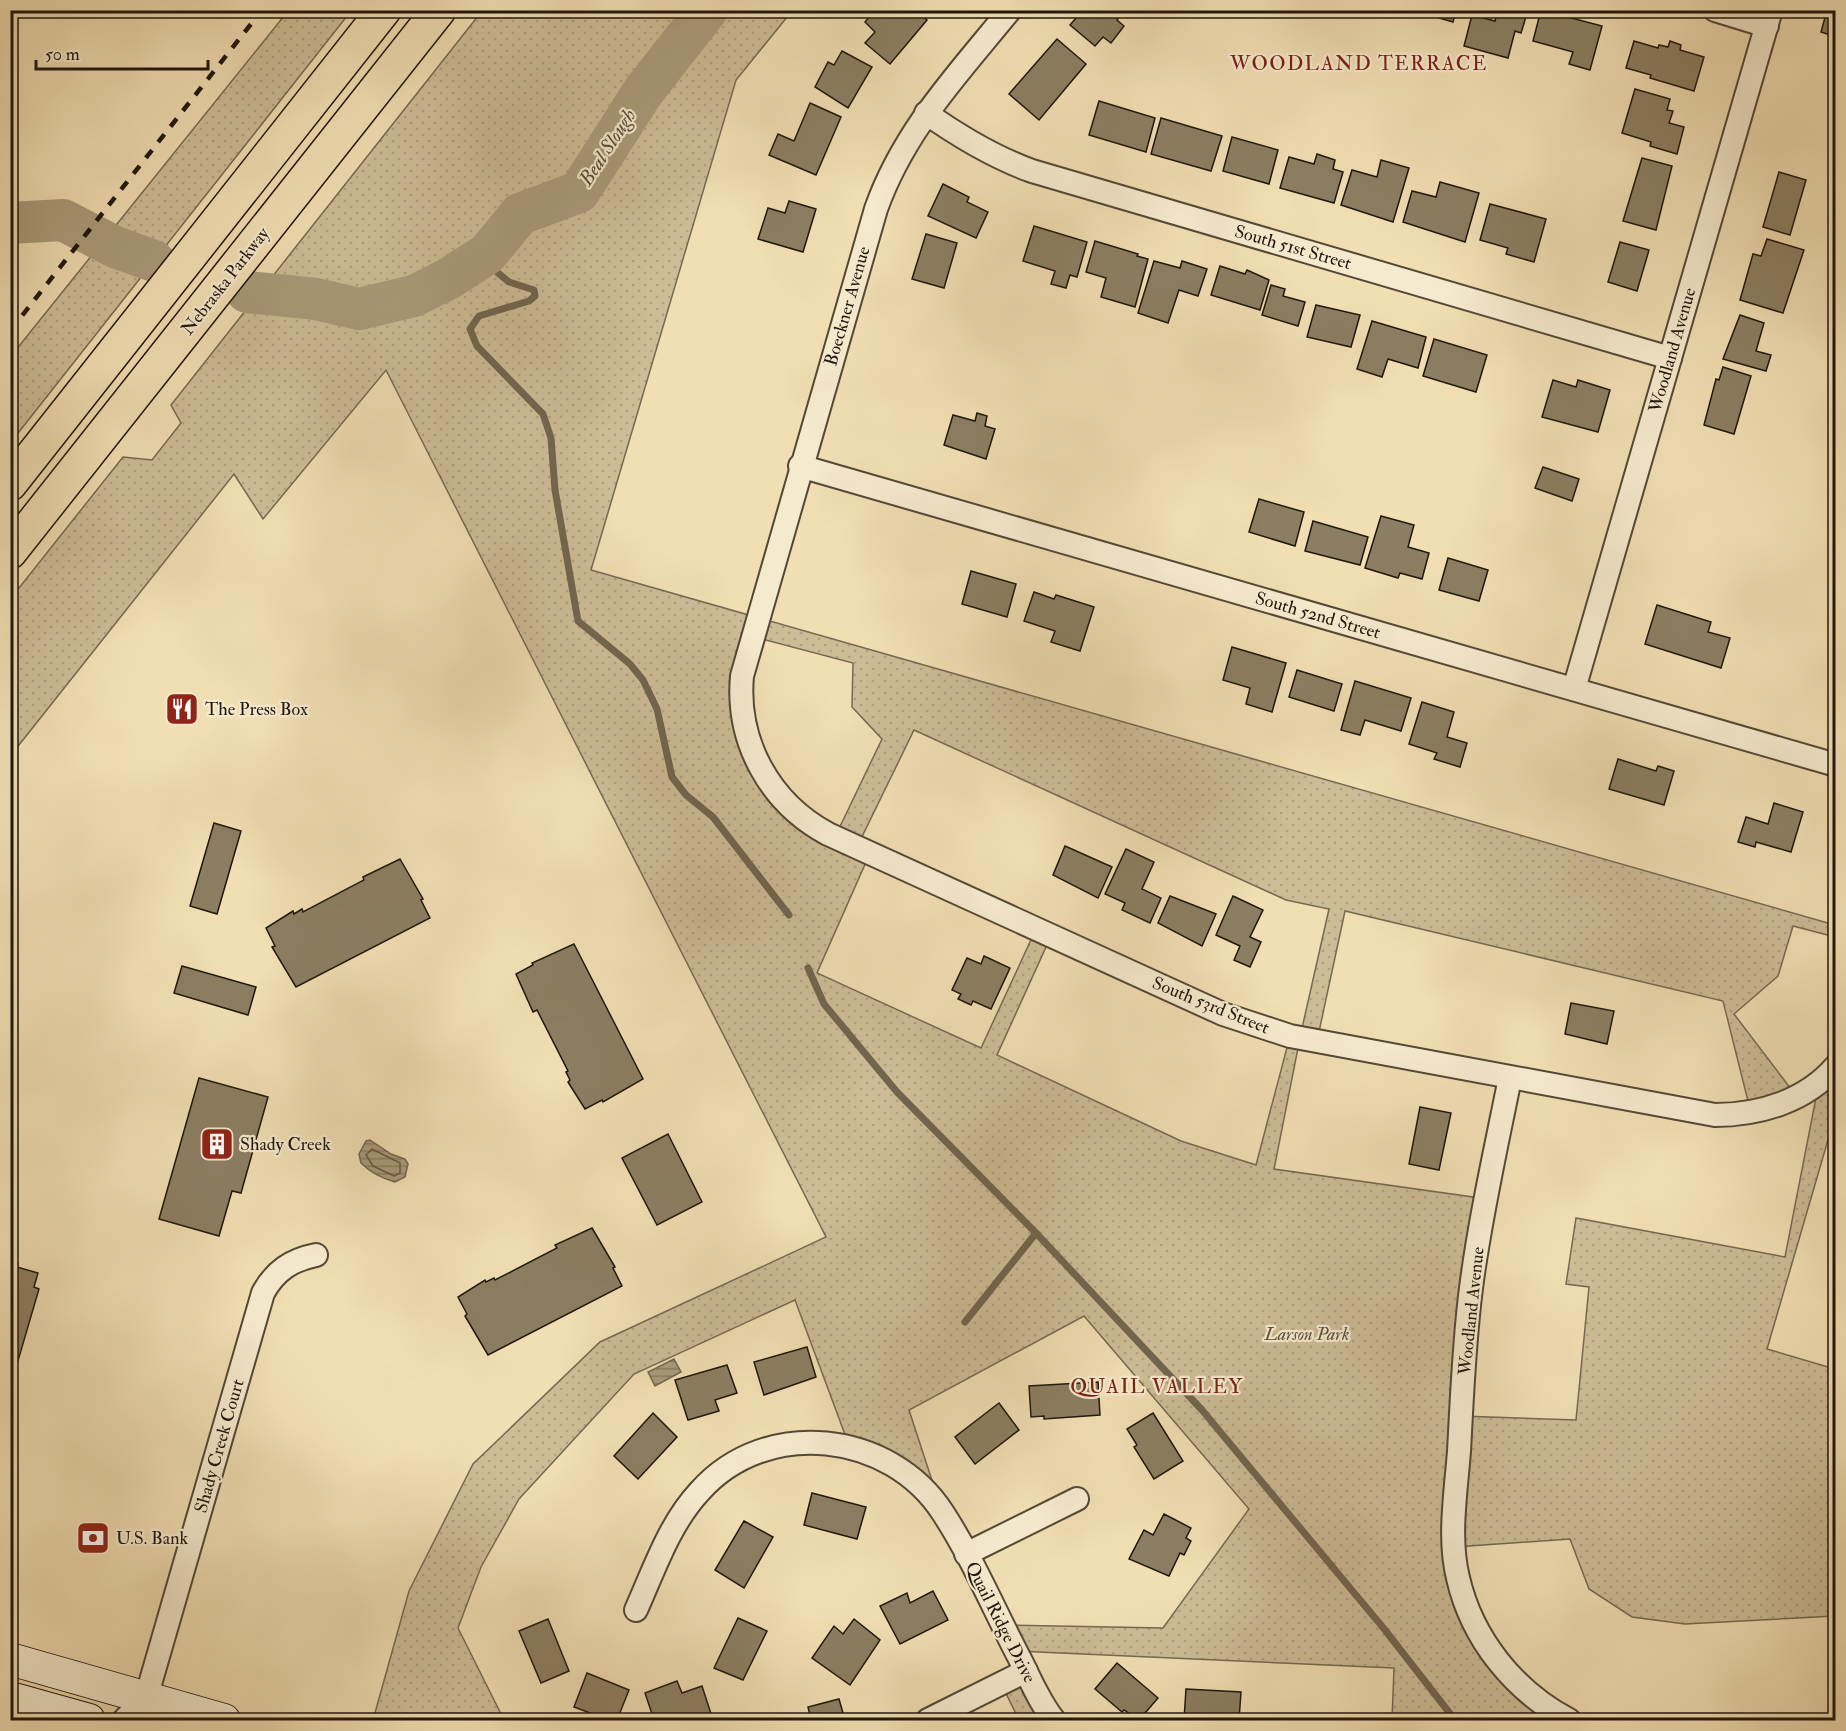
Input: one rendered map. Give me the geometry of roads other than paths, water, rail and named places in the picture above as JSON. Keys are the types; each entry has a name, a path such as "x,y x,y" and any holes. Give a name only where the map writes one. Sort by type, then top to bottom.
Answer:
{"main road":[{"path":"10,484 384,10"},
{"name":"Nebraska Parkway","path":"10,552 439,10"},
{"path":"10,1659 151,1709 224,1720"},
{"path":"10,1698 89,1720"}],"street":[{"name":"Boeckner Avenue","path":"751,636 887,179 905,142 926,113 1010,10"},
{"path":"1715,10 1769,18"},
{"name":"Woodland Avenue","path":"1574,689 1769,18"},
{"name":"South 51st Street","path":"926,113 992,155 1032,171 1670,358"},
{"name":"South 52nd Street","path":"800,466 1836,765"},
{"name":"South 53rd Street","path":"751,636 741,684 742,712 747,738 758,764 773,788 798,815 815,827 1245,1022 1290,1036 1695,1113 1726,1115 1751,1113 1788,1101 1819,1082 1836,1066"},
{"name":"Woodland Avenue","path":"1510,1078 1471,1288 1465,1341 1455,1547 1458,1578 1477,1628 1489,1650 1517,1683 1540,1703 1569,1720"},
{"name":"Shady Creek Court","path":"124,1720 151,1709 263,1293 270,1281 290,1263 316,1255"},
{"name":"Quail Ridge Drive","path":"636,1610 671,1533 699,1491 710,1480 742,1458 786,1444 831,1442 892,1463 935,1501 966,1554 1054,1720"},
{"path":"966,1554 1077,1499"},
{"path":"928,1720 1026,1671"}],"water":[{"path":"370,1140 391,1154 405,1159 408,1164 405,1177 395,1182 380,1177 361,1163 359,1154 366,1141"},
{"path":"674,1359 681,1372 655,1386 648,1372"}],"waterway":[{"name":"Beal Slough","path":"247,292 316,299 359,309 414,296 448,279 487,254 520,214 579,192 643,92 707,10"},
{"name":"Beal Slough","path":"10,223 63,220 115,247 154,261"},
{"path":"487,254 498,273 509,282 534,290 535,296 529,301 479,316 470,329 477,346 543,414 551,438 555,490 578,621 630,664 643,680 657,709 672,777 686,795 713,817 789,915"},
{"path":"808,968 824,1004 897,1092 1036,1233 1202,1410 1385,1630 1455,1720"},
{"path":"965,1322 1036,1233"}],"railway":[{"path":"10,331 262,10"}],"place":[{"name":"The Press Box","path":"182,709"},
{"name":"Shady Creek","path":"217,1144"},
{"name":"U.S. Bank","path":"93,1538"}],"district":[{"name":"WOODLAND TERRACE","path":"1359,63"},
{"name":"QUAIL VALLEY","path":"1157,1386"}],"park label":[{"name":"Larson Park","path":"1307,1334"}]}
